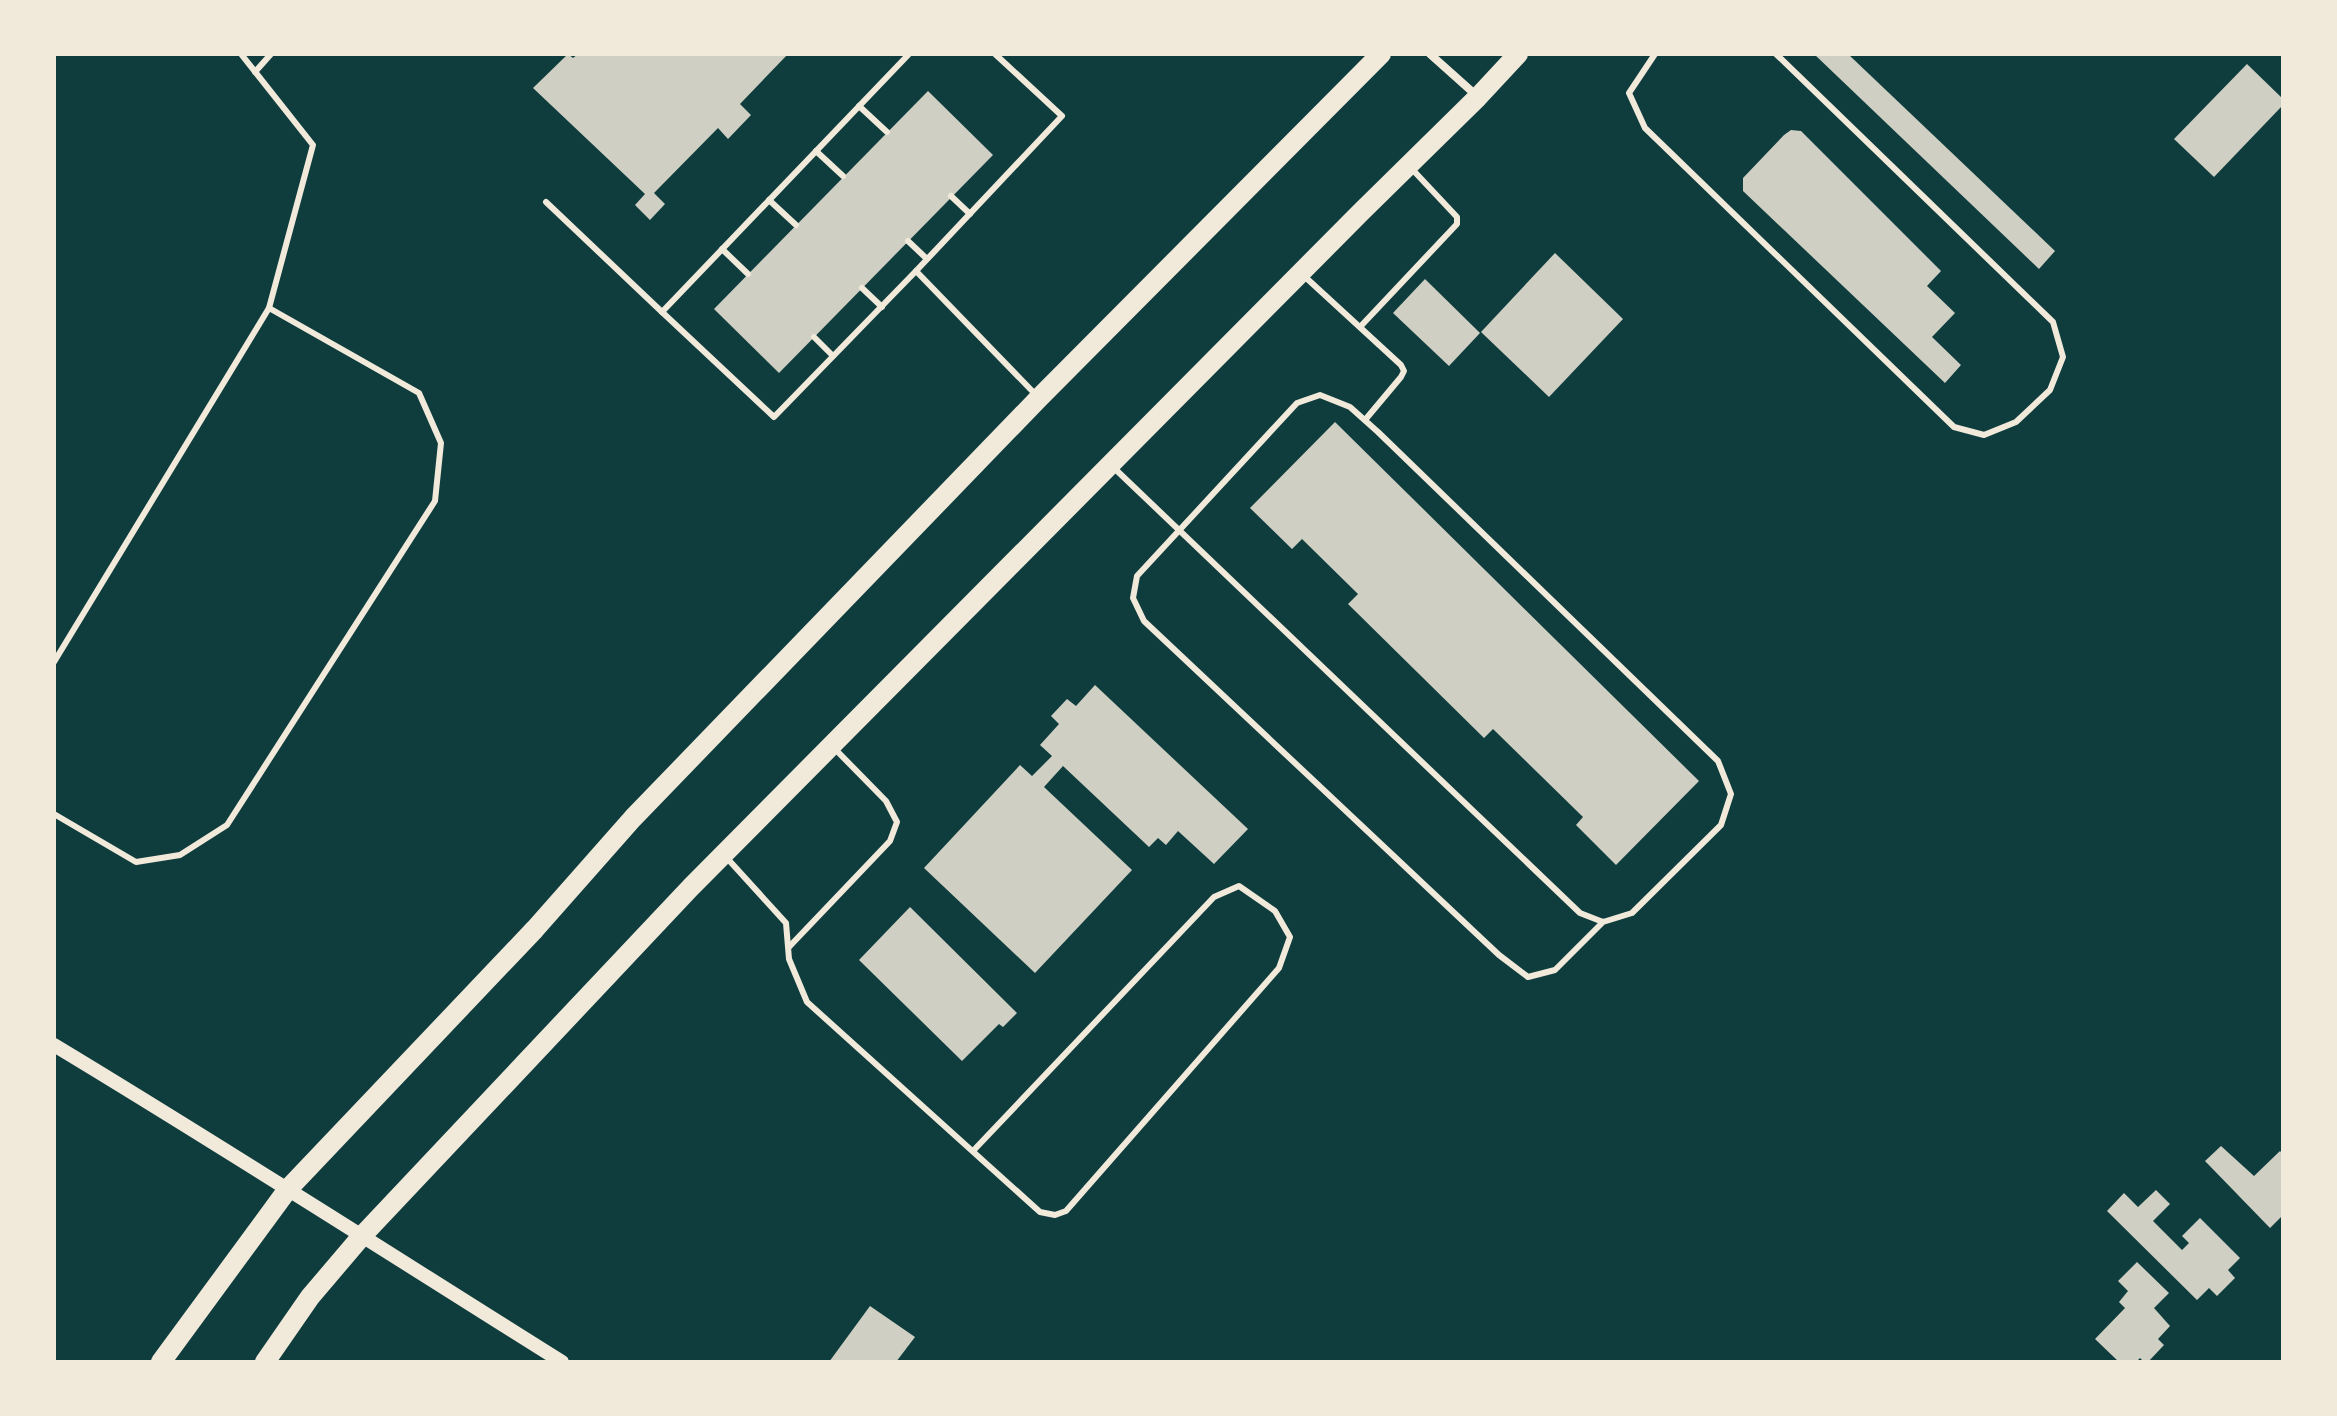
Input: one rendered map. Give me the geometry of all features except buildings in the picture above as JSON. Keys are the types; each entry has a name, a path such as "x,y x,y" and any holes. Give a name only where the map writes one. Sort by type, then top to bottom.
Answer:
{"main road":[{"path":"161,1362 288,1189 535,929 633,818 1039,398 1381,54"},
{"path":"265,1362 310,1297 361,1237 724,854 1518,54"}],"street":[{"path":"1430,54 1478,97"},
{"path":"54,1045 562,1362"}],"lane":[{"path":"54,662 269,308 313,145 241,54"},
{"path":"255,72 271,54"},
{"path":"662,312 909,54"},
{"path":"546,202 774,417 1062,116 995,54"},
{"path":"1655,54 1629,93 1645,128 1954,427 1984,435 2016,422 2050,390 2063,357 2053,322 1776,54"},
{"path":"859,106 887,132"},
{"path":"816,151 843,176"},
{"path":"1360,327 1457,224 1457,217 1408,165"},
{"path":"951,196 970,214"},
{"path":"769,200 796,225"},
{"path":"908,241 927,259"},
{"path":"722,249 748,274"},
{"path":"916,271 1039,398"},
{"path":"1301,273 1404,371 1365,420"},
{"path":"862,288 882,307"},
{"path":"54,814 136,862 180,855 227,825 435,501 441,443 419,393 269,308"},
{"path":"814,337 833,356"},
{"path":"1320,395 1350,407 1365,420 1718,761 1731,794 1721,825 1632,913 1603,922 1555,970 1528,977 1499,955 1144,621 1133,598 1137,576 1297,403 1320,395"},
{"path":"1110,464 1580,913 1603,922"},
{"path":"788,947 890,841 897,822 886,801 831,746"},
{"path":"724,854 786,923 789,959 807,1002 1040,1212 1055,1215 1066,1211 1279,968 1290,937 1275,911 1239,886 1214,897 973,1151"}]}
